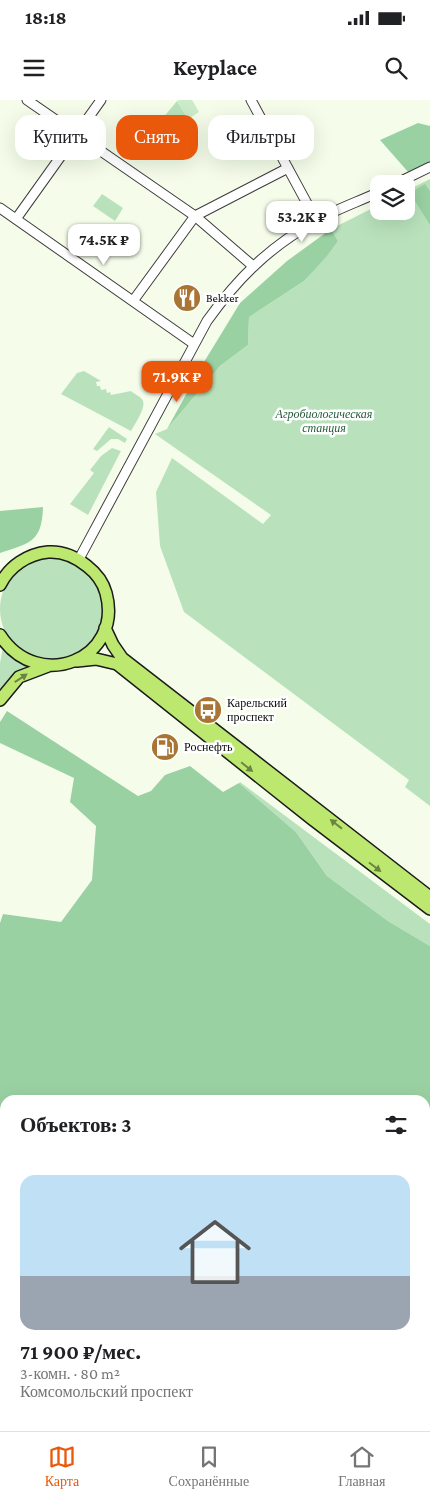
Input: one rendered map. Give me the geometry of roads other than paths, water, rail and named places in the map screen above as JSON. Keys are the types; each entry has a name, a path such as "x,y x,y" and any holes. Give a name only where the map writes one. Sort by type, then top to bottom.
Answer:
{"main road":[{"path":"1,582 11,568 26,558 47,552 59,552 79,559 93,570 104,588 108,601 108,611 105,628 98,641 92,649 77,661"},
{"path":"105,628 122,658 430,909"},
{"path":"0,635 6,644 17,654 31,662 48,666 96,659 117,664 315,815 430,897"},
{"path":"0,700 19,678 48,666"}],"street":[{"path":"26,100 48,115"},
{"path":"90,115 101,100"},
{"path":"251,100 316,220"},
{"path":"106,155 195,216 253,266"},
{"path":"16,219 58,160"},
{"path":"414,175 430,167"},
{"path":"133,301 195,216 288,168"},
{"path":"79,559 194,344 222,300 253,266 276,246 316,220 370,196"},
{"path":"0,208 194,344"}],"place":[{"name":"Bekker","path":"187,298"},
{"name":"Карельский проспект","path":"208,710"},
{"name":"Роснефть","path":"165,747"}],"park label":[{"name":"Агробиологическая станция","path":"324,421"}]}
